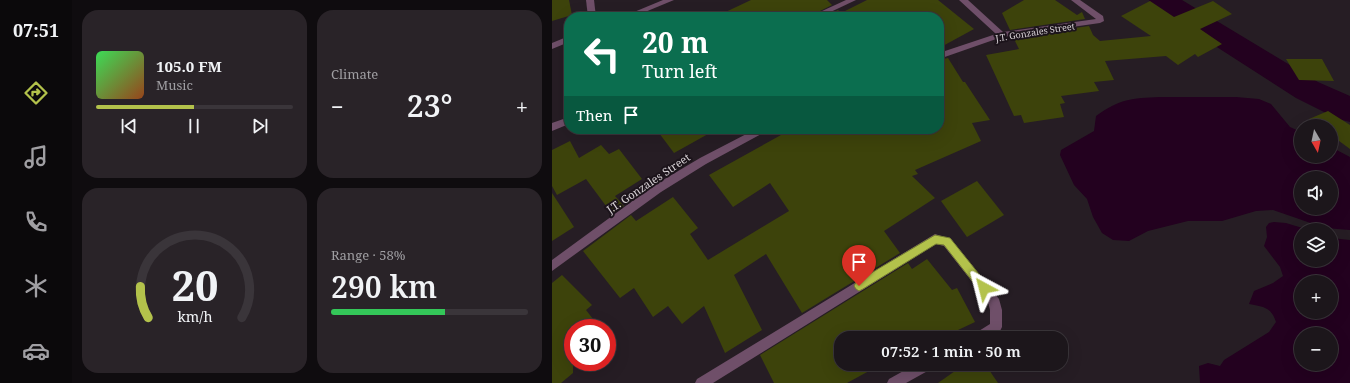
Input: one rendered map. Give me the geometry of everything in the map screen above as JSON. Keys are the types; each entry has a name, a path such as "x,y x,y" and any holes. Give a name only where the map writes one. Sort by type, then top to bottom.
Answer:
{"street":[{"path":"590,0 591,12"},
{"path":"639,12 670,0"},
{"path":"825,12 852,0"},
{"path":"963,0 1001,35"},
{"name":"J.T. Gonzales Street","path":"944,54 1001,35 1100,21 1100,18 1074,0"},
{"path":"552,46 564,41"},
{"path":"552,127 564,122"},
{"name":"J.T. Gonzales Street","path":"552,266 658,189 703,161 754,134"},
{"path":"701,383 935,239 947,242 993,299 996,310 996,327 989,331"},
{"path":"893,383 916,371"}],"shaded area":[{"path":"1150,97 1236,97 1259,99 1271,104 1290,127 1294,129 1294,163 1338,163 1338,151 1350,157 1350,230 1338,229 1338,223 1311,223 1273,210 1256,211 1222,221 1188,221 1148,231 1129,241 1113,240 1102,233 1093,217 1087,199 1074,185 1060,155 1061,150 1094,131 1096,116 1112,106 1126,100"},
{"path":"1274,222 1294,225 1294,267 1338,267 1338,239 1350,240 1350,383 1200,383 1199,366 1208,363 1220,366 1224,360 1269,332 1276,322 1272,313 1266,308 1249,304 1254,291 1273,283 1283,276 1280,267 1264,246 1267,237 1266,227 1269,223"}],"building":[{"path":"552,0 569,0 571,12 564,12 564,17 552,21"},
{"path":"751,0 827,0 832,5 818,12 726,12"},
{"path":"867,0 938,0 974,29 944,45 944,12 843,12"},
{"path":"1024,0 1055,0 1077,15 1082,12 1085,19 1010,30 1002,13"},
{"path":"1150,1 1174,17 1213,1 1232,14 1200,29 1222,44 1198,57 1195,54 1178,65 1166,56 1105,61 1114,80 1094,82 1099,91 1061,96 1065,103 1060,104 1064,117 1024,123 1021,115 1014,116 986,55 1019,49 1013,37 1089,26 1093,35 1100,41 1151,36 1121,16"},
{"path":"948,58 990,120 972,123 981,141 915,170 918,174 912,176 935,198 884,231 900,253 802,313 766,254 734,275 762,330 725,353 704,306 682,324 668,306 653,317 634,288 620,298 583,251 631,215 636,221 673,197 698,228 690,234 708,260 789,211 770,183 733,207 709,175 781,135 780,134 944,134 944,59"},
{"path":"1286,59 1322,59 1334,81 1299,80"},
{"path":"1328,111 1350,125 1350,149 1338,140 1338,119 1309,119"},
{"path":"660,134 708,134 674,153"},
{"path":"570,141 579,158 601,145 609,154 619,149 642,179 615,196 624,206 612,214 586,179 557,195 552,186 552,150"},
{"path":"977,181 1004,215 967,237 941,201"},
{"path":"552,193 574,227 552,241"},
{"path":"927,259 952,290 957,288 975,322 956,331 834,331 834,371 869,371 847,383 774,383 760,355 908,263 912,269"},
{"path":"562,275 592,305 586,310 593,319 564,319 564,371 573,371 573,373 561,383 552,383 552,283"},
{"path":"955,371 990,371 998,383 938,383"}],"waterway":[{"path":"1163,0 1307,90 1350,110"}],"route":[{"path":"859,286 935,239 947,242 984,288"}]}
